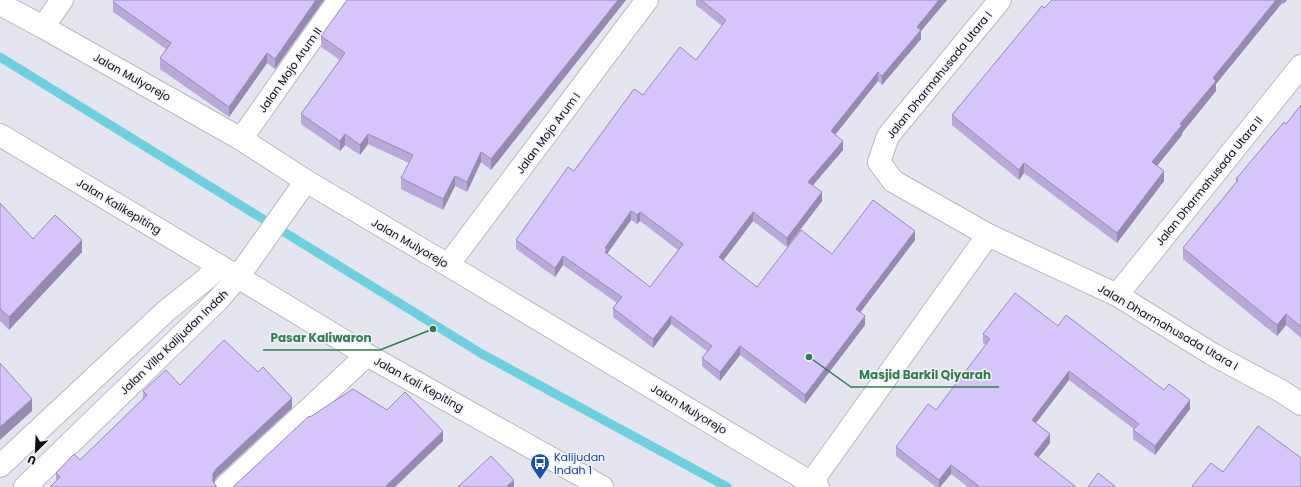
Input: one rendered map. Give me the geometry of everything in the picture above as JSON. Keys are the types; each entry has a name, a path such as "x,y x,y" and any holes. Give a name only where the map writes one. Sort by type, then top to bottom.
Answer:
{"street":[{"path":"43,27 62,0"},
{"name":"Jalan Mojo Arum II","path":"242,139 338,0"},
{"name":"Jalan Mojo Arum I","path":"448,265 647,0"},
{"name":"Jalan Dharmahusada Utara I","path":"1000,0 888,136 878,162 893,181 988,235 1117,295 1212,354 1281,391 1301,404"},
{"name":"Jalan Mulyorejo","path":"0,4 242,139 306,182 448,265 815,485"},
{"name":"Jalan Dharmahusada Utara II","path":"1117,295 1301,66"},
{"name":"Jalan Kalikepiting","path":"0,135 238,277"},
{"name":"Jalan Villa Kalijudan Indah","path":"25,487 217,301 254,256 306,182"},
{"path":"815,485 988,235"},
{"path":"0,466 166,311 220,266"},
{"name":"Jalan Kali Kepiting","path":"238,277 367,355 588,484"},
{"path":"225,487 367,355"}],"building":[{"path":"114,0 316,0 275,59 267,53 229,107 160,58 171,43 113,2"},
{"path":"347,0 618,0 491,159 481,152 467,182 455,176 443,199 401,178 413,155 368,134 360,145 345,134 340,141 301,114 345,53 321,36"},
{"path":"701,0 939,0 917,27 921,30 882,76 878,72 831,131 843,141 808,182 822,192 787,238 753,212 719,257 757,287 801,230 832,254 873,200 915,231 856,309 865,316 805,395 740,346 720,372 702,358 712,346 671,316 653,339 613,308 622,297 563,256 555,268 516,240 568,167 574,171 634,89 643,95 680,47 696,60 726,20","holes":["631,211 637,215 640,212 683,244 650,287 605,252 607,249 605,248"]},
{"path":"1052,0 1276,0 1213,78 1216,81 1180,124 1182,125 1152,162 1164,171 1117,233 1024,163 1019,170 952,115 1042,6 1044,8"},
{"path":"1301,105 1301,327 1286,314 1277,325 1183,248 1238,180 1236,179 1284,122 1286,124"},
{"path":"0,203 33,239 55,215 82,240 9,317 0,309"},
{"path":"1015,293 1058,326 1066,315 1164,390 1169,384 1190,400 1155,446 1133,430 1139,424 1069,371 1032,420 1050,434 1034,454 1076,487 980,487 951,465 939,480 896,447 928,404 936,410 990,339 983,334"},
{"path":"224,340 258,372 263,367 292,398 216,469 213,474 213,481 217,487 50,487 60,477 56,473 74,454 80,460 147,395 143,391 166,370 180,385"},
{"path":"0,363 32,399 0,427"},
{"path":"353,389 387,410 405,392 443,431 385,487 233,487 309,416 310,417"},
{"path":"1258,426 1301,458 1301,487 1192,486 1211,463 1223,472"},
{"path":"491,456 514,480 506,487 458,487"},
{"path":"1098,473 1116,487 1088,487"}],"waterway":[{"path":"0,57 482,354 727,487"}],"place":[{"name":"Pasar Kaliwaron","path":"433,329"},
{"name":"Masjid Barkil Qiyarah","path":"809,357"},
{"name":"Kalijudan Indah 1","path":"540,480"}]}
